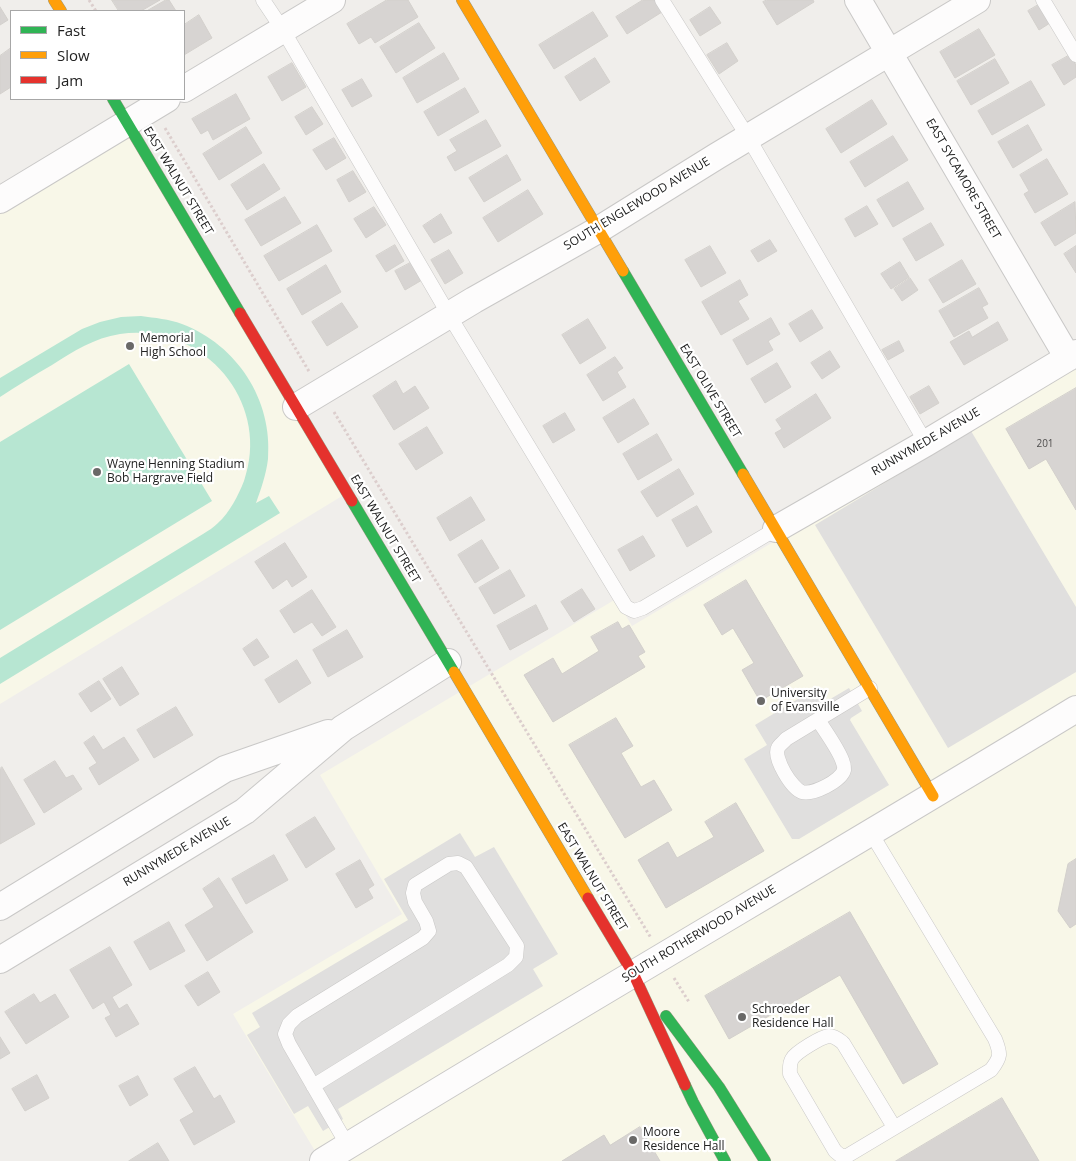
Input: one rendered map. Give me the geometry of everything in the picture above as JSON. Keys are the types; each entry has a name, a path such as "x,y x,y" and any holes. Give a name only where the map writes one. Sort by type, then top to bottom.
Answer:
{"street":[{"path":"185,88 332,0"},
{"name":"EAST OLIVE STREET","path":"462,0 933,796"},
{"name":"EAST SYCAMORE STREET","path":"858,0 1072,356"},
{"name":"SOUTH ENGLEWOOD AVENUE","path":"296,407 449,315 598,230 748,137 977,0"},
{"name":"EAST WALNUT STREET","path":"114,100 633,973 693,1102 726,1161"},
{"path":"0,200 127,122 164,110"},
{"name":"RUNNYMEDE AVENUE","path":"776,529 1072,356"},
{"name":"RUNNYMEDE AVENUE","path":"0,960 245,811 343,728 448,662"},
{"name":"SOUTH ROTHERWOOD AVENUE","path":"323,1161 633,973 871,833 1076,709"},
{"name":"RUNNYMEDE AVENUE","path":"0,907 225,769 343,728"},
{"name":"EAST WALNUT STREET","path":"633,973 719,1086 765,1161"}],"lane":[{"path":"263,0 283,30 449,315 626,607 634,611 643,608 776,529"},
{"path":"662,0 748,137 926,443"},
{"path":"1043,0 1076,55"},
{"path":"818,720 843,760 844,770 840,777 819,790 810,793 802,792 795,788 779,763 778,747 786,740 818,720 870,688"},
{"path":"871,833 995,1039 1000,1051 998,1061 991,1070 847,1156 841,1156 836,1151 790,1074 791,1060 796,1054 822,1038 830,1036 837,1038 843,1043 894,1127"},
{"path":"312,1086 508,965 516,956 517,946 466,867 458,863 449,864 415,885 413,893 415,902 429,930 423,938 297,1016 289,1024 285,1034 289,1044 312,1086 348,1146"}],"path":[{"path":"164,110 312,376"},
{"path":"330,405 652,941"}],"shaded area":[{"name":"Memorial High School","path":"127,123 347,493 0,704 0,200"},
{"name":"University of Evansville","path":"1076,362 1076,1161 321,1161 233,1014 402,914 320,775 616,599 632,626"},
{"path":"971,431 1076,607 1076,672 948,748 815,525"},
{"path":"816,688 824,700 827,701 849,688 862,711 850,720 889,785 799,839 792,839 744,759 767,745 755,725"},
{"path":"460,833 475,857 494,847 558,954 533,969 543,986 338,1109 343,1119 323,1131 308,1106 294,1114 247,1035 260,1027 252,1013 408,920 384,879"}],"green space":[{"path":"141,316 177,322 202,333 235,360 248,377 264,416 268,437 267,465 256,503 269,496 280,513 0,684 0,658 211,529 230,509 244,481 250,452 248,423 239,397 224,373 203,354 178,341 150,334 120,334 111,336 76,350 0,397 0,378 82,329 121,317"},
{"name":"Wayne Henning Stadium Bob Hargrave Field","path":"129,364 212,501 0,630 0,442"}],"building":[{"path":"112,0 160,0 143,10 118,10"},
{"path":"169,0 175,10 149,10"},
{"path":"387,0 408,0 418,17 375,43 371,37 359,44 347,24"},
{"path":"643,0 655,0 662,12 627,34 616,17"},
{"path":"767,0 813,0 814,2 777,25 763,2"},
{"path":"1040,4 1050,23 1039,30 1028,11"},
{"path":"0,7 8,20 0,25"},
{"path":"710,7 721,23 700,36 690,20"},
{"path":"593,12 608,36 554,69 539,45"},
{"path":"199,15 212,38 185,54 185,24"},
{"path":"419,23 435,48 396,73 380,47"},
{"path":"979,29 995,55 955,78 940,52"},
{"path":"727,43 738,61 719,74 707,55"},
{"path":"10,49 10,88 0,94 0,56"},
{"path":"444,53 459,79 417,103 403,78"},
{"path":"1070,55 1076,65 1076,77 1064,85 1052,65"},
{"path":"595,58 610,82 580,101 565,77"},
{"path":"995,59 1009,83 971,105 957,81"},
{"path":"292,63 306,87 282,101 268,77"},
{"path":"362,79 372,96 352,107 342,90"},
{"path":"1031,81 1045,105 992,135 978,111"},
{"path":"465,88 479,112 438,136 424,112"},
{"path":"236,94 250,119 213,140 208,130 201,134 192,119"},
{"path":"872,100 887,124 841,153 826,129"},
{"path":"312,107 323,124 306,135 295,117"},
{"path":"486,120 501,146 455,171 447,157 457,151 450,140"},
{"path":"1028,125 1042,150 1013,168 998,142"},
{"path":"246,127 262,153 219,180 203,154"},
{"path":"893,136 908,160 865,187 850,162"},
{"path":"334,138 346,158 326,170 313,150"},
{"path":"507,155 521,180 484,202 469,178"},
{"path":"1047,159 1068,194 1035,213 1024,194 1029,191 1020,175"},
{"path":"264,164 280,189 247,210 231,185"},
{"path":"353,171 366,192 349,202 337,180"},
{"path":"908,182 924,209 893,227 877,200"},
{"path":"528,190 543,214 498,242 483,218"},
{"path":"285,197 301,223 261,246 245,220"},
{"path":"1075,202 1076,233 1055,246 1041,223"},
{"path":"867,206 878,224 855,237 845,219"},
{"path":"374,207 386,225 366,238 354,219"},
{"path":"441,214 452,233 434,243 423,226"},
{"path":"931,223 944,245 916,261 903,239"},
{"path":"317,225 332,251 279,281 264,256"},
{"path":"770,240 777,251 758,262 751,251"},
{"path":"395,245 404,261 386,272 376,256"},
{"path":"710,246 726,273 701,287 685,260"},
{"path":"1076,246 1076,273 1064,254"},
{"path":"449,250 463,273 445,284 431,260"},
{"path":"962,260 976,284 943,303 929,280"},
{"path":"412,262 422,280 405,290 395,271"},
{"path":"900,262 909,277 891,289 881,274"},
{"path":"326,265 341,292 302,315 287,289"},
{"path":"910,278 918,290 902,301 894,289"},
{"path":"740,280 748,295 738,301 749,319 721,335 702,302"},
{"path":"979,288 988,304 982,307 988,318 954,337 939,311"},
{"path":"342,303 358,327 327,346 312,322"},
{"path":"812,310 823,328 800,342 789,324"},
{"path":"771,318 780,334 768,341 773,350 747,365 733,340"},
{"path":"588,319 606,348 580,364 562,335"},
{"path":"998,322 1008,340 964,365 950,342 969,331 972,337"},
{"path":"899,341 904,351 888,360 882,350"},
{"path":"830,351 840,367 822,379 811,363"},
{"path":"615,357 623,368 617,372 626,387 603,401 587,375"},
{"path":"777,363 791,387 765,403 751,379"},
{"path":"396,381 403,394 415,386 429,408 394,430 373,396"},
{"path":"929,386 939,403 920,414 910,397"},
{"path":"1076,388 1076,510 1046,459 1029,469 1006,429"},
{"path":"816,394 831,418 784,448 775,433 782,429 776,420"},
{"path":"634,399 649,424 618,443 603,418"},
{"path":"565,413 575,430 553,443 543,426"},
{"path":"427,427 443,453 416,470 399,444"},
{"path":"657,434 672,460 638,480 623,454"},
{"path":"679,469 694,494 657,517 641,492"},
{"path":"471,497 485,520 450,541 437,518"},
{"path":"697,506 712,532 687,547 672,520"},
{"path":"643,536 655,556 630,571 618,550"},
{"path":"482,540 499,568 475,583 458,555"},
{"path":"285,543 307,577 292,587 287,579 273,589 255,562"},
{"path":"510,570 525,596 494,614 479,588"},
{"path":"746,580 803,676 760,701 742,670 754,663 733,628 722,635 704,605"},
{"path":"582,589 595,609 574,622 561,602"},
{"path":"312,590 336,627 322,636 312,622 294,633 280,611"},
{"path":"536,605 548,629 510,650 497,626"},
{"path":"618,622 622,629 629,625 645,652 638,656 645,667 553,722 524,675 553,658 562,674 599,651 591,637"},
{"path":"347,630 363,657 328,677 313,650"},
{"path":"257,639 269,657 254,666 243,649"},
{"path":"297,660 311,683 279,703 265,680"},
{"path":"122,667 139,694 120,706 103,679"},
{"path":"99,681 111,699 91,712 79,694"},
{"path":"176,707 193,735 154,758 137,730"},
{"path":"616,718 633,746 621,753 641,787 654,780 672,810 625,838 569,745"},
{"path":"94,736 103,750 124,737 139,760 99,785 89,768 97,763 84,743"},
{"path":"55,761 66,778 73,775 82,789 44,813 24,780"},
{"path":"2,767 35,824 0,844 0,769"},
{"path":"736,803 764,851 666,908 638,860 668,842 677,858 714,837 705,822"},
{"path":"315,817 335,849 306,868 286,835"},
{"path":"274,855 288,880 246,904 232,879"},
{"path":"1076,859 1076,924 1070,928 1058,911 1068,864"},
{"path":"360,860 374,885 368,889 373,898 356,908 336,874"},
{"path":"219,878 253,932 207,961 185,925 214,907 203,889"},
{"name":"Schroeder Residence Hall","path":"850,912 938,1064 903,1084 840,975 729,1039 705,996"},
{"path":"169,922 185,951 150,970 134,942"},
{"path":"110,947 132,985 112,997 119,1009 127,1004 139,1024 116,1037 105,1018 111,1015 104,1002 93,1009 70,970"},
{"path":"208,972 220,992 198,1006 185,986"},
{"path":"34,994 40,1003 55,994 69,1017 26,1044 5,1012"},
{"path":"0,1037 10,1053 0,1059"},
{"path":"195,1067 214,1099 220,1095 235,1122 194,1145 180,1120 194,1112 174,1079"},
{"path":"37,1075 49,1098 25,1111 12,1089"},
{"path":"138,1076 148,1095 130,1106 119,1086"},
{"path":"1002,1098 1039,1161 896,1161"},
{"name":"Moore Residence Hall","path":"640,1127 660,1161 562,1161 604,1135 610,1145"},
{"path":"158,1143 169,1161 129,1161"}],"traffic: fast":[{"path":"114,100 240,313"},
{"path":"623,271 743,474"},
{"path":"352,501 454,672"},
{"path":"666,1016 719,1087 765,1161"},
{"path":"685,1085 725,1161"}],"traffic: slow":[{"path":"54,0 60,10"},
{"path":"462,0 623,271"},
{"path":"743,474 933,796"},
{"path":"454,672 588,898"}],"traffic: jam":[{"path":"240,313 352,501"},
{"path":"588,898 633,973 685,1085"}],"place":[{"name":"Memorial High School","path":"130,346"},
{"name":"Wayne Henning Stadium Bob Hargrave Field","path":"97,472"},
{"name":"University of Evansville","path":"761,701"},
{"name":"Schroeder Residence Hall","path":"742,1017"},
{"name":"Moore Residence Hall","path":"633,1140"}]}
